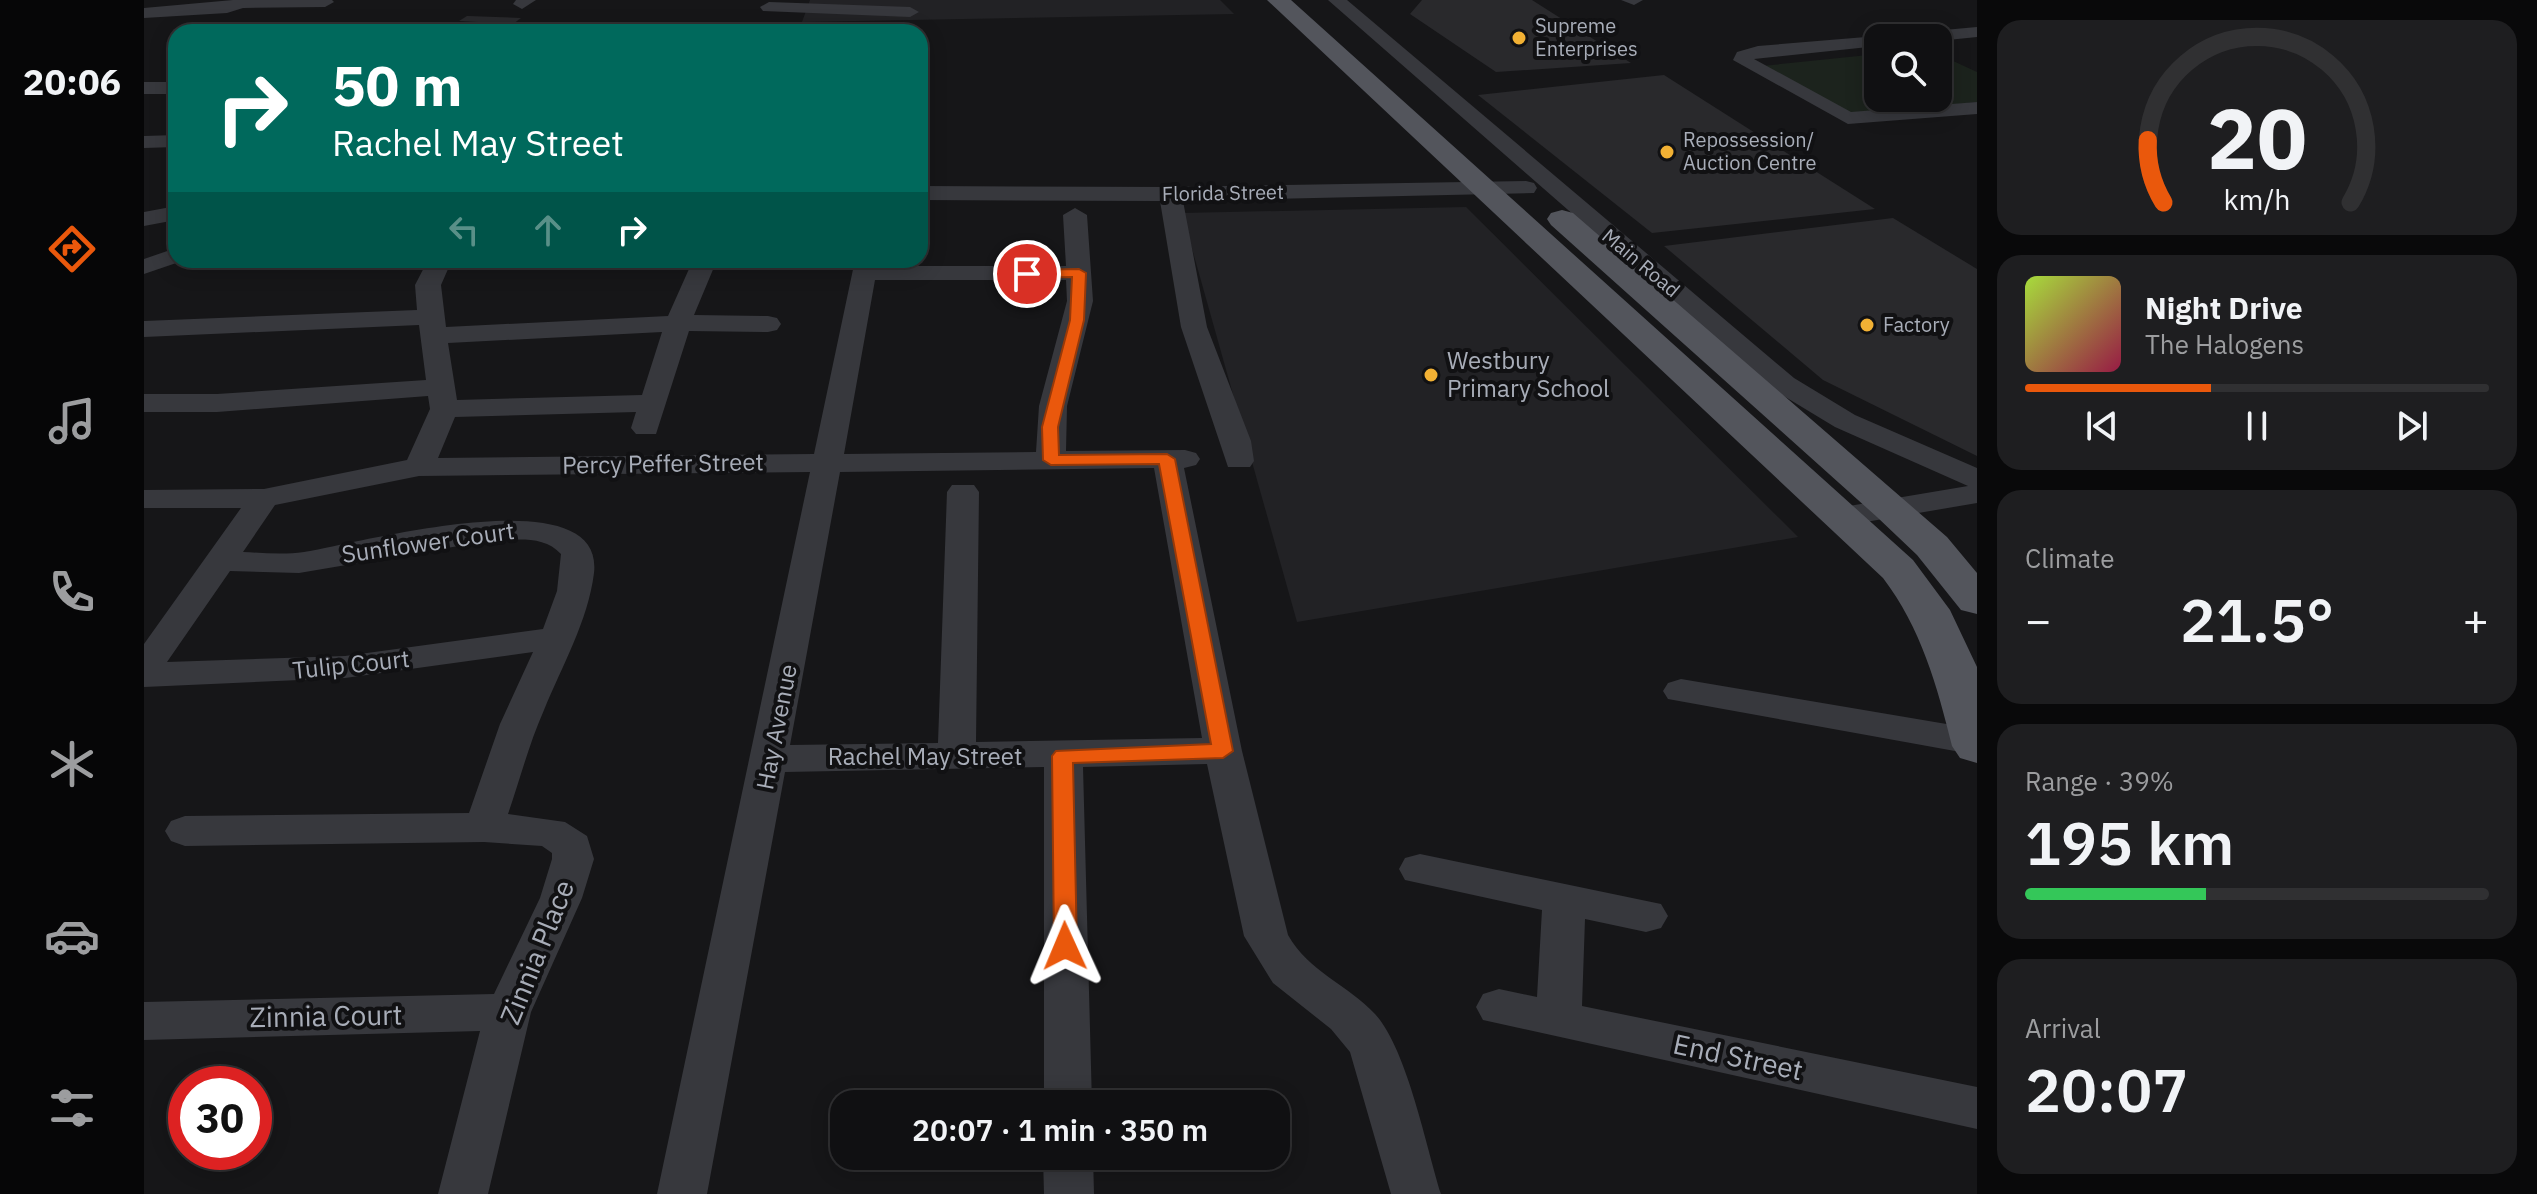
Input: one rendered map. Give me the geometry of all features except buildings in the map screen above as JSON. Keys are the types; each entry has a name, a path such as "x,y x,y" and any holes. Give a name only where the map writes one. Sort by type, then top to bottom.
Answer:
{"main road":[{"path":"1278,0 1898,569 1932,613 1945,637 1976,744"},
{"name":"Main Road","path":"1312,0 1891,508 1932,546 1977,601"}],"street":[{"path":"144,13 215,10 249,2 325,2"},
{"path":"763,24 771,3 910,12"},
{"path":"1340,4 1371,4"},
{"name":"Main Road","path":"1340,4 1784,384 1974,494"},
{"path":"1952,34 1977,32"},
{"path":"1864,43 1744,56 1742,60 1832,113 1856,119 1933,112"},
{"path":"144,88 168,88"},
{"path":"1952,110 1977,108"},
{"path":"144,142 168,141"},
{"name":"Florida Street","path":"928,193 1170,194 1526,188"},
{"path":"1170,194 1194,327 1236,441 1239,461"},
{"path":"144,219 168,214"},
{"path":"1051,460 1050,427 1077,320 1079,273 1075,215"},
{"path":"144,267 168,258"},
{"path":"419,467 443,398 428,285 436,268"},
{"path":"144,403 443,398 649,415 678,323 702,268"},
{"name":"Hay Avenue","path":"682,1194 771,759 865,268"},
{"path":"926,268 1079,273"},
{"path":"144,329 768,324"},
{"name":"Percy Peffer Street","path":"144,499 264,498 419,467 1176,459 1223,751"},
{"path":"957,755 963,492"},
{"path":"1842,516 1974,494"},
{"path":"144,672 264,498"},
{"name":"Sunflower Court","path":"220,561 299,563 488,531 552,531 565,536 577,553 574,582 557,638 519,724 484,827"},
{"path":"144,618 179,618"},
{"name":"Tulip Court","path":"144,672 332,668 557,638"},
{"path":"1681,691 1976,744"},
{"path":"1223,751 1259,912 1274,954 1304,987 1340,1008 1363,1030 1372,1046 1416,1194"},
{"name":"Rachel May Street","path":"771,759 1223,751"},
{"path":"1063,756 1068,1090"},
{"path":"185,831 484,827"},
{"name":"Zinnia Place","path":"463,1194 508,1012 561,898 573,859 572,847 551,832 484,827"},
{"path":"1420,869 1646,916"},
{"path":"1559,1020 1564,899"},
{"name":"End Street","path":"1499,1007 1977,1108"},
{"name":"Zinnia Court","path":"144,1021 508,1012"},
{"path":"1068,1170 1069,1194"}],"shaded area":[{"path":"810,0 1220,0 1234,14 802,22"},
{"path":"1864,55 1864,112 1879,112 1850,115 1762,66"},
{"path":"1952,60 1977,72 1977,102 1952,105"},
{"name":"Westbury Primary School","path":"1466,207 1798,537 1297,622 1182,213"}],"place":[{"name":"Supreme Enterprises","path":"1519,38"},
{"name":"Repossession/ Auction Centre","path":"1667,152"},
{"name":"Factory","path":"1867,325"},
{"name":"Westbury Primary School","path":"1431,375"}],"route":[{"path":"1027,274 1079,273 1077,320 1053,406 1051,460 1167,459 1223,751 1063,756 1065,946"}]}
